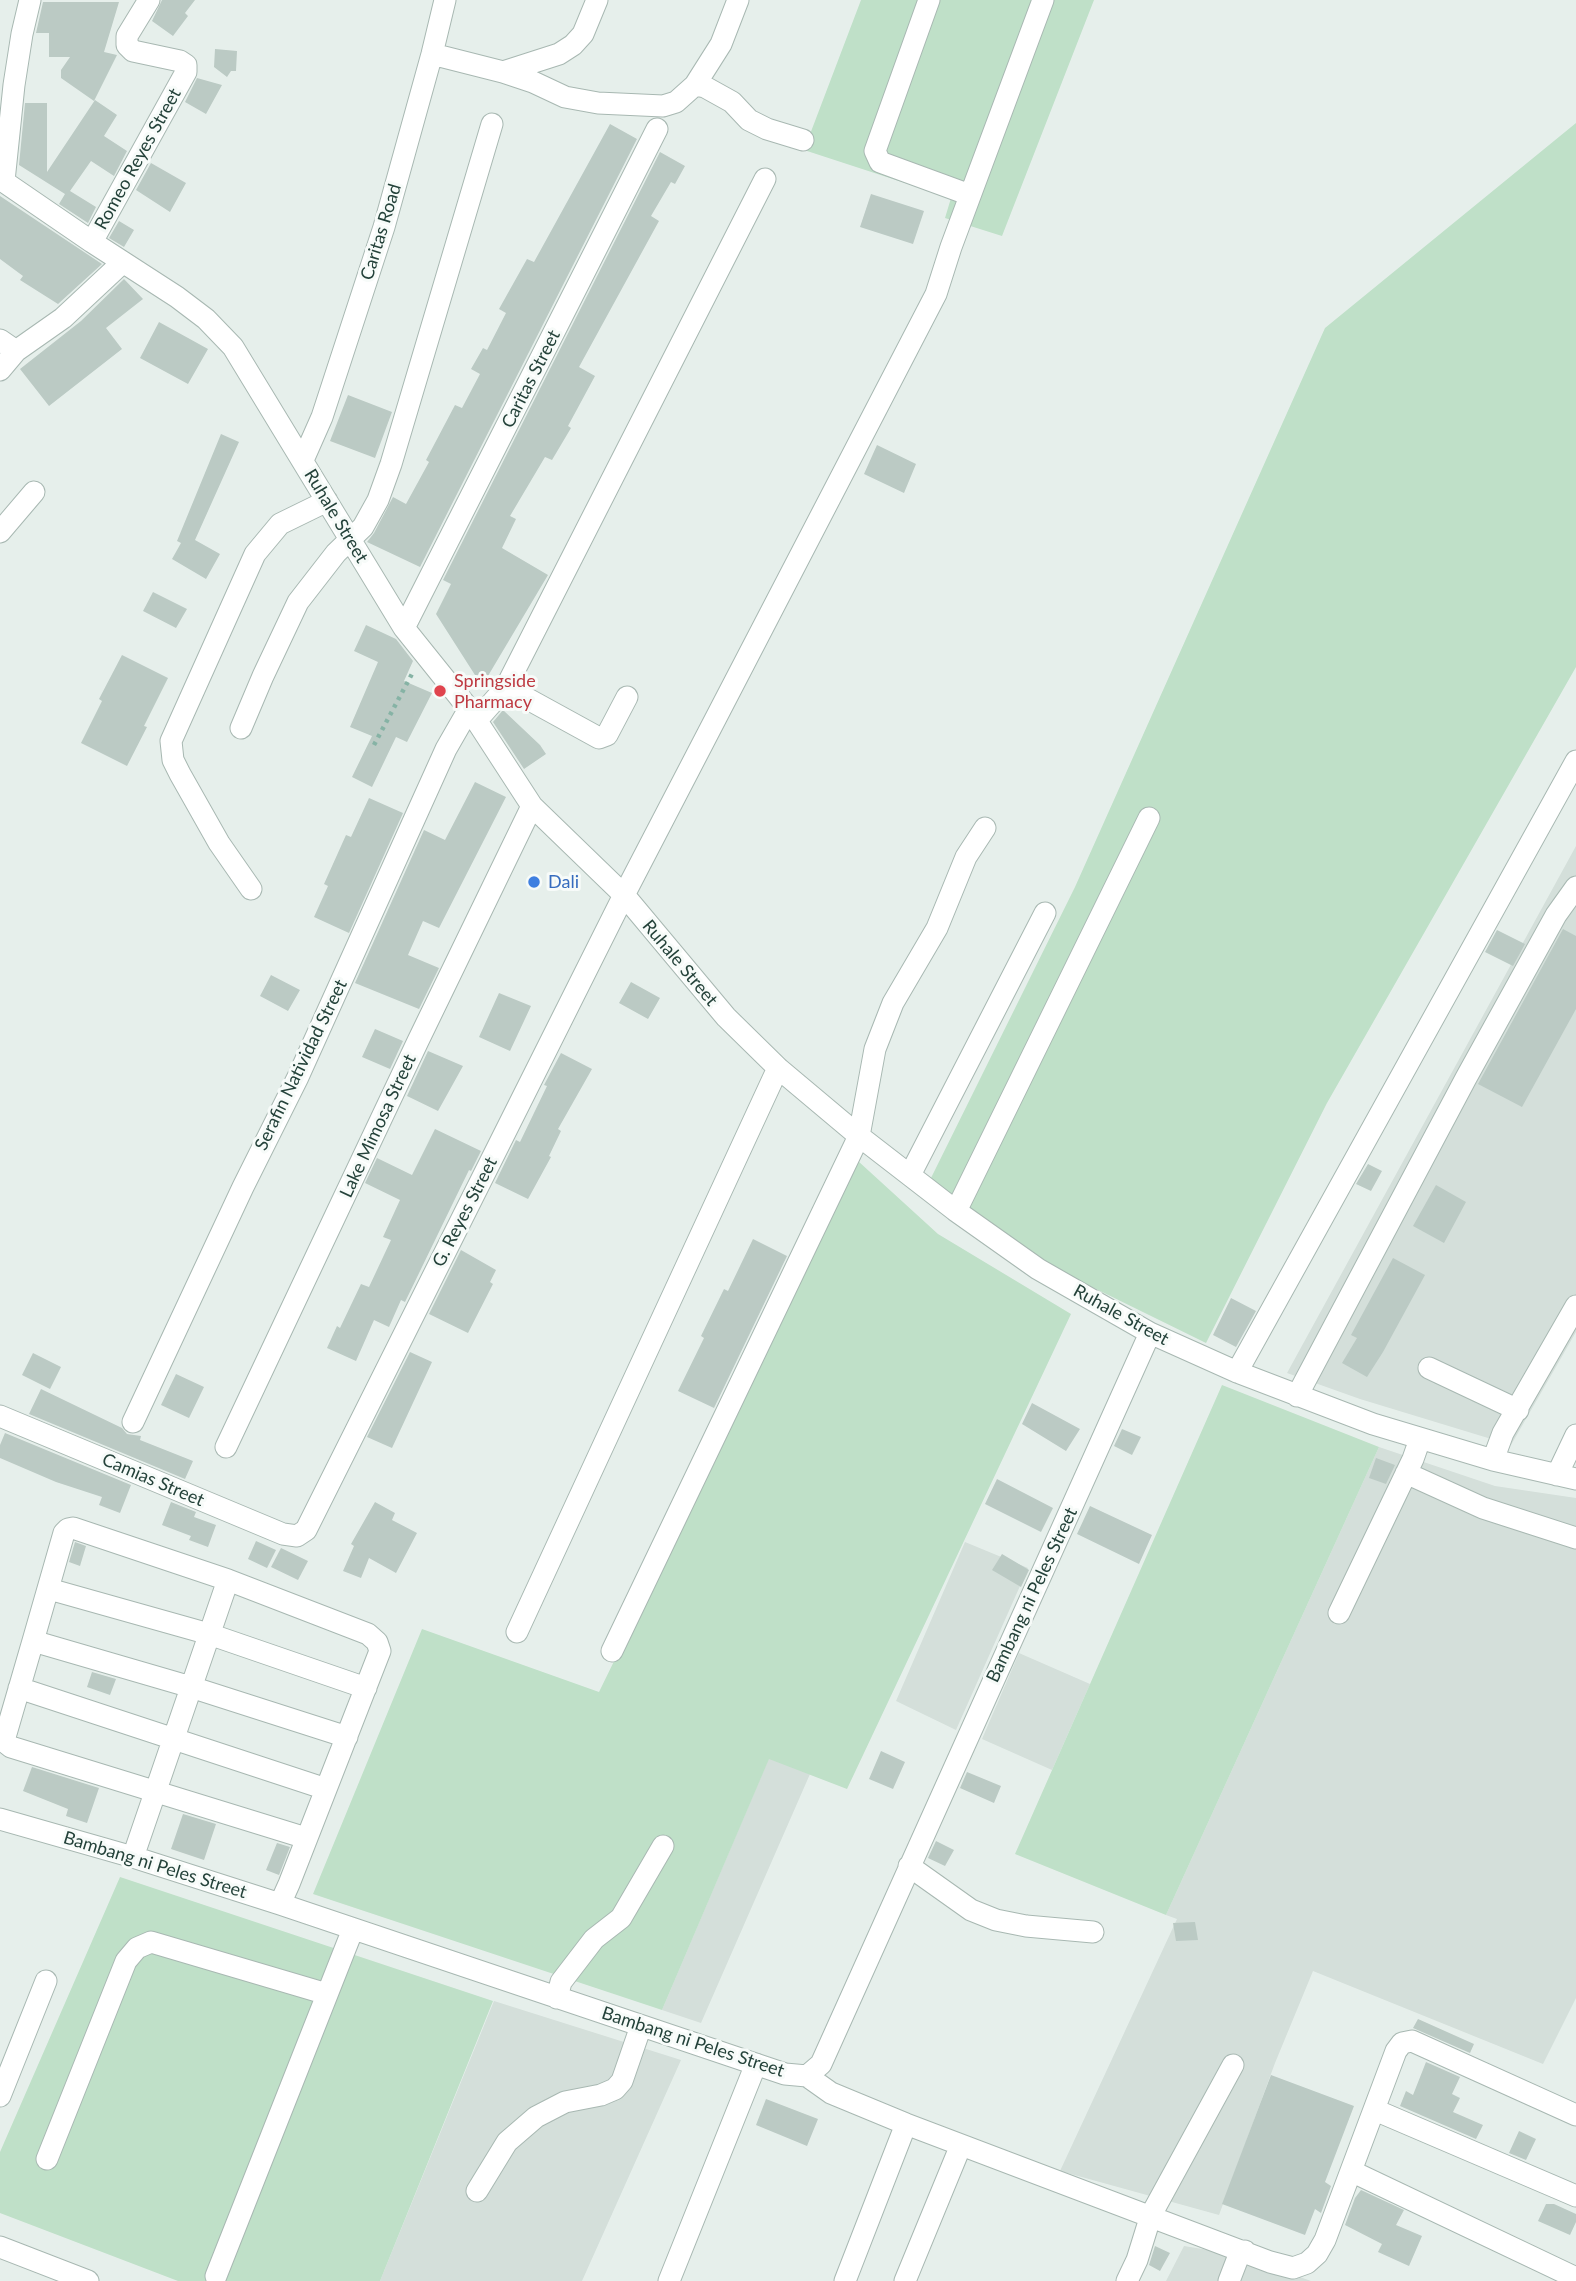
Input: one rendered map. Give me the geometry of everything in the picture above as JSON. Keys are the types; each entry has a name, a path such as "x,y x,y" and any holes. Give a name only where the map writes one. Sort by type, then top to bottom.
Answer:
{"street":[{"path":"2,180 14,85 30,0"},
{"name":"Romeo Reyes Street","path":"92,242 186,72 186,65 180,61 132,51 127,46 127,36 149,0"},
{"name":"Caritas Road","path":"303,460 322,417 384,227 445,0"},
{"path":"503,72 559,54 573,45 583,34 597,0"},
{"path":"432,54 503,72 565,97 611,104 663,106 676,102 695,85 721,44 738,0"},
{"path":"929,0 875,151 880,162 970,195"},
{"name":"G. Reyes Street","path":"306,1530 624,895 936,294 1043,0"},
{"path":"695,85 732,102 749,120 767,130 803,140"},
{"path":"241,728 276,645 298,602 323,568 363,527 378,500 492,124"},
{"name":"Caritas Street","path":"404,628 657,130"},
{"name":"Serafin Natividad Street","path":"133,1422 243,1187 298,1077 446,748 473,715 506,687 765,179"},
{"name":"Ruhale Street","path":"2,180 206,318 233,347 404,628 473,715 533,806 624,895 726,1017 778,1068 859,1136 956,1211 1038,1269 1150,1333 1297,1396 1493,1460 1566,1477"},
{"path":"0,370 8,346 63,318 123,262"},
{"path":"0,532 34,492"},
{"path":"251,889 219,843 180,774 173,760 171,741 255,554 280,524 327,501"},
{"path":"506,687 598,738 607,735 628,697"},
{"path":"1237,1372 1576,761"},
{"name":"Lake Mimosa Street","path":"226,1447 533,806"},
{"path":"956,1211 1149,818"},
{"path":"612,1651 859,1136 875,1049 893,1003 937,928 966,857 985,828"},
{"path":"1297,1396 1556,915 1576,887"},
{"path":"910,1175 1045,914"},
{"path":"517,1632 778,1068"},
{"path":"1493,1460 1503,1433 1576,1306"},
{"name":"Bambang ni Peles Street","path":"0,1819 280,1904 785,2074 807,2076 821,2064 1150,1333"},
{"path":"1429,1368 1518,1410"},
{"name":"Camias Street","path":"0,1416 283,1535 297,1536 306,1530"},
{"path":"1566,1477 1576,1435"},
{"path":"1339,1613 1420,1438"},
{"path":"1406,1473 1483,1508 1576,1538"},
{"path":"280,1904 380,1651 377,1642 368,1634 228,1580 74,1528 64,1533 5,1737 6,1743 306,1838"},
{"path":"132,1857 228,1580"},
{"path":"49,1589 209,1634 366,1688"},
{"path":"33,1641 191,1687 347,1737"},
{"path":"19,1688 326,1789"},
{"path":"557,1998 561,1982 594,1939 621,1918 663,1846"},
{"path":"909,1866 971,1910 996,1920 1026,1926 1093,1932"},
{"path":"216,2276 353,1929"},
{"path":"47,2159 126,1961 137,1948 151,1942 327,1994"},
{"path":"0,2096 46,1981"},
{"path":"477,2191 507,2142 536,2117 565,2102 601,2095 615,2089 622,2081 641,2026"},
{"path":"807,2076 831,2093 906,2124 1270,2262 1293,2268 1307,2263 1317,2254 1325,2240 1396,2051 1402,2043 1412,2041 1576,2115"},
{"path":"669,2281 756,2064"},
{"path":"1127,2281 1137,2260 1151,2215 1233,2065"},
{"path":"1375,2110 1576,2196"},
{"path":"845,2281 906,2124"},
{"path":"905,2281 961,2145"},
{"path":"1351,2171 1576,2278"},
{"path":"0,2247 88,2281"},
{"path":"1229,2281 1239,2255 1245,2251"}],"path":[{"path":"374,745 423,652"}],"shaded area":[{"path":"1576,846 1576,1332 1511,1445 1360,1399 1287,1373"},
{"path":"1379,1447 1495,1486 1576,1498 1576,1998 1543,2064 1313,1971 1275,2063 1219,2215 1060,2171 1177,1919 1166,1915"},
{"path":"965,1542 1028,1568 956,1730 896,1701"},
{"path":"1019,1653 1090,1684 1052,1770 982,1739"},
{"path":"769,1758 810,1774 701,2023 662,2010"},
{"path":"494,2001 681,2060 582,2281 380,2281"},
{"path":"1184,2246 1239,2255 1311,2281 1166,2281"}],"green space":[{"path":"861,0 1094,0 1002,236 945,218 951,198 804,150"},
{"path":"1576,123 1576,667 1327,1103 1206,1343 1039,1261 930,1180 1075,887 1325,328"},
{"path":"858,1161 938,1234 1071,1314 847,1789 769,1759 662,2010 313,1894 422,1629 599,1692"},
{"path":"1222,1385 1379,1447 1166,1915 1015,1854"},
{"path":"120,1877 493,2001 380,2281 178,2281 0,2213 0,2152"}],"building":[{"path":"162,0 195,0 185,13 188,16 173,36 152,21"},
{"path":"43,2 119,2 104,52 117,55 94,101 61,78 61,70 70,57 49,57 49,33 36,33"},
{"path":"215,49 237,51 236,71 231,71 227,77 214,67"},
{"path":"197,78 222,85 206,114 185,102"},
{"path":"95,100 117,115 104,136 127,151 114,176 91,161 70,191 96,207 88,223 59,204 65,194 19,165 25,103 47,103 47,172"},
{"path":"610,124 637,139 420,567 367,542 393,497 406,504 455,405 462,408 480,374 471,369 483,348 487,350 506,313 499,309 527,259 534,262"},
{"path":"660,152 685,166 675,184 671,182 651,216 659,221 579,367 595,376 568,426 571,428 552,460 545,457 510,516 516,519 502,548 548,575 482,686 436,614 451,584 443,580"},
{"path":"151,163 186,183 170,212 136,190"},
{"path":"871,194 924,211 913,244 860,227"},
{"path":"0,196 102,264 58,304 20,280 23,276 0,259"},
{"path":"119,221 134,230 124,247 109,238"},
{"path":"124,279 143,299 106,328 122,349 49,406 20,369 81,321"},
{"path":"159,322 208,349 188,384 140,358"},
{"path":"348,395 392,412 375,458 330,441"},
{"path":"221,434 239,442 195,540 220,554 206,579 172,559 181,543 177,541"},
{"path":"877,445 916,464 904,493 864,474"},
{"path":"153,592 187,609 176,628 143,611"},
{"path":"366,625 396,639 413,661 404,681 432,693 407,742 396,737 372,787 352,777 372,736 350,727 378,662 354,651"},
{"path":"122,655 168,678 127,766 81,743 102,701 99,699"},
{"path":"503,710 546,754 524,769 493,722"},
{"path":"475,782 506,797 439,928 423,921 408,955 439,968 419,1009 355,983 424,830 445,840"},
{"path":"369,798 403,813 349,933 314,917 328,886 324,884 346,835 351,837"},
{"path":"1563,929 1576,936 1576,1009 1522,1107 1478,1084"},
{"path":"1497,930 1525,944 1513,966 1485,952"},
{"path":"271,975 300,990 288,1011 260,996"},
{"path":"631,982 660,998 648,1019 619,1003"},
{"path":"499,993 531,1006 510,1051 479,1037"},
{"path":"375,1029 403,1041 390,1069 362,1057"},
{"path":"428,1051 463,1066 438,1111 407,1096"},
{"path":"561,1053 592,1069 558,1129 561,1131 549,1156 551,1157 528,1199 495,1183 516,1140 520,1142"},
{"path":"435,1129 481,1151 471,1171 469,1170 405,1302 401,1300 389,1327 374,1320 356,1361 327,1348 361,1284 369,1287 391,1240 383,1237 400,1200 365,1183 377,1158 412,1175"},
{"path":"1368,1164 1382,1171 1371,1191 1356,1184"},
{"path":"1436,1185 1466,1202 1444,1243 1413,1226"},
{"path":"753,1239 787,1256 714,1408 678,1391 724,1289 728,1291"},
{"path":"461,1250 496,1270 490,1282 493,1284 468,1333 429,1314"},
{"path":"1393,1258 1425,1275 1367,1377 1342,1363 1357,1338 1351,1335"},
{"path":"1231,1298 1256,1311 1236,1347 1213,1335"},
{"path":"410,1352 432,1362 392,1448 367,1437"},
{"path":"33,1353 61,1367 50,1389 22,1375"},
{"path":"176,1374 204,1387 189,1418 161,1405"},
{"path":"41,1389 122,1428 127,1434 141,1436 140,1440 193,1461 185,1479 29,1414"},
{"path":"1032,1403 1080,1429 1066,1451 1022,1424"},
{"path":"1122,1429 1141,1437 1132,1455 1114,1446"},
{"path":"5,1433 131,1485 120,1513 99,1505 102,1497 56,1482 0,1458 0,1445"},
{"path":"1376,1458 1395,1465 1386,1484 1369,1478"},
{"path":"997,1479 1053,1508 1041,1532 985,1504"},
{"path":"171,1502 196,1512 194,1517 216,1525 208,1547 189,1540 191,1536 162,1525"},
{"path":"375,1502 395,1513 392,1520 417,1533 396,1573 369,1558 361,1578 343,1571 354,1546 351,1544"},
{"path":"1090,1506 1152,1535 1139,1564 1077,1534"},
{"path":"256,1541 276,1550 267,1568 248,1559"},
{"path":"75,1542 86,1546 80,1566 69,1562"},
{"path":"281,1548 308,1561 298,1580 271,1567"},
{"path":"1002,1554 1029,1570 1021,1587 992,1570"},
{"path":"92,1672 116,1679 110,1695 87,1687"},
{"path":"881,1751 905,1762 893,1789 869,1779"},
{"path":"32,1767 99,1788 87,1823 66,1816 68,1809 23,1791"},
{"path":"967,1772 1001,1786 994,1803 960,1788"},
{"path":"183,1814 216,1824 204,1860 171,1849"},
{"path":"936,1841 954,1850 945,1866 928,1858"},
{"path":"277,1843 290,1847 279,1875 266,1870"},
{"path":"1195,1922 1198,1940 1176,1941 1173,1923"},
{"path":"1418,2019 1474,2044 1470,2053 1413,2028"},
{"path":"1426,2062 1460,2077 1452,2094 1460,2098 1453,2112 1483,2125 1476,2139 1400,2106 1406,2091 1413,2095"},
{"path":"1271,2075 1354,2106 1325,2182 1331,2186 1321,2213 1315,2209 1305,2235 1222,2204"},
{"path":"766,2099 818,2119 807,2146 756,2125"},
{"path":"1519,2131 1536,2139 1526,2160 1509,2153"},
{"path":"1361,2190 1404,2210 1396,2225 1422,2236 1409,2266 1378,2252 1382,2244 1345,2225 1355,2198"},
{"path":"1546,2204 1554,2204 1576,2214 1576,2222 1570,2235 1538,2221"},
{"path":"1155,2246 1170,2253 1160,2271 1149,2265"}],"place":[{"name":"Springside Pharmacy","path":"440,691"},
{"name":"Dali","path":"534,882"}]}
